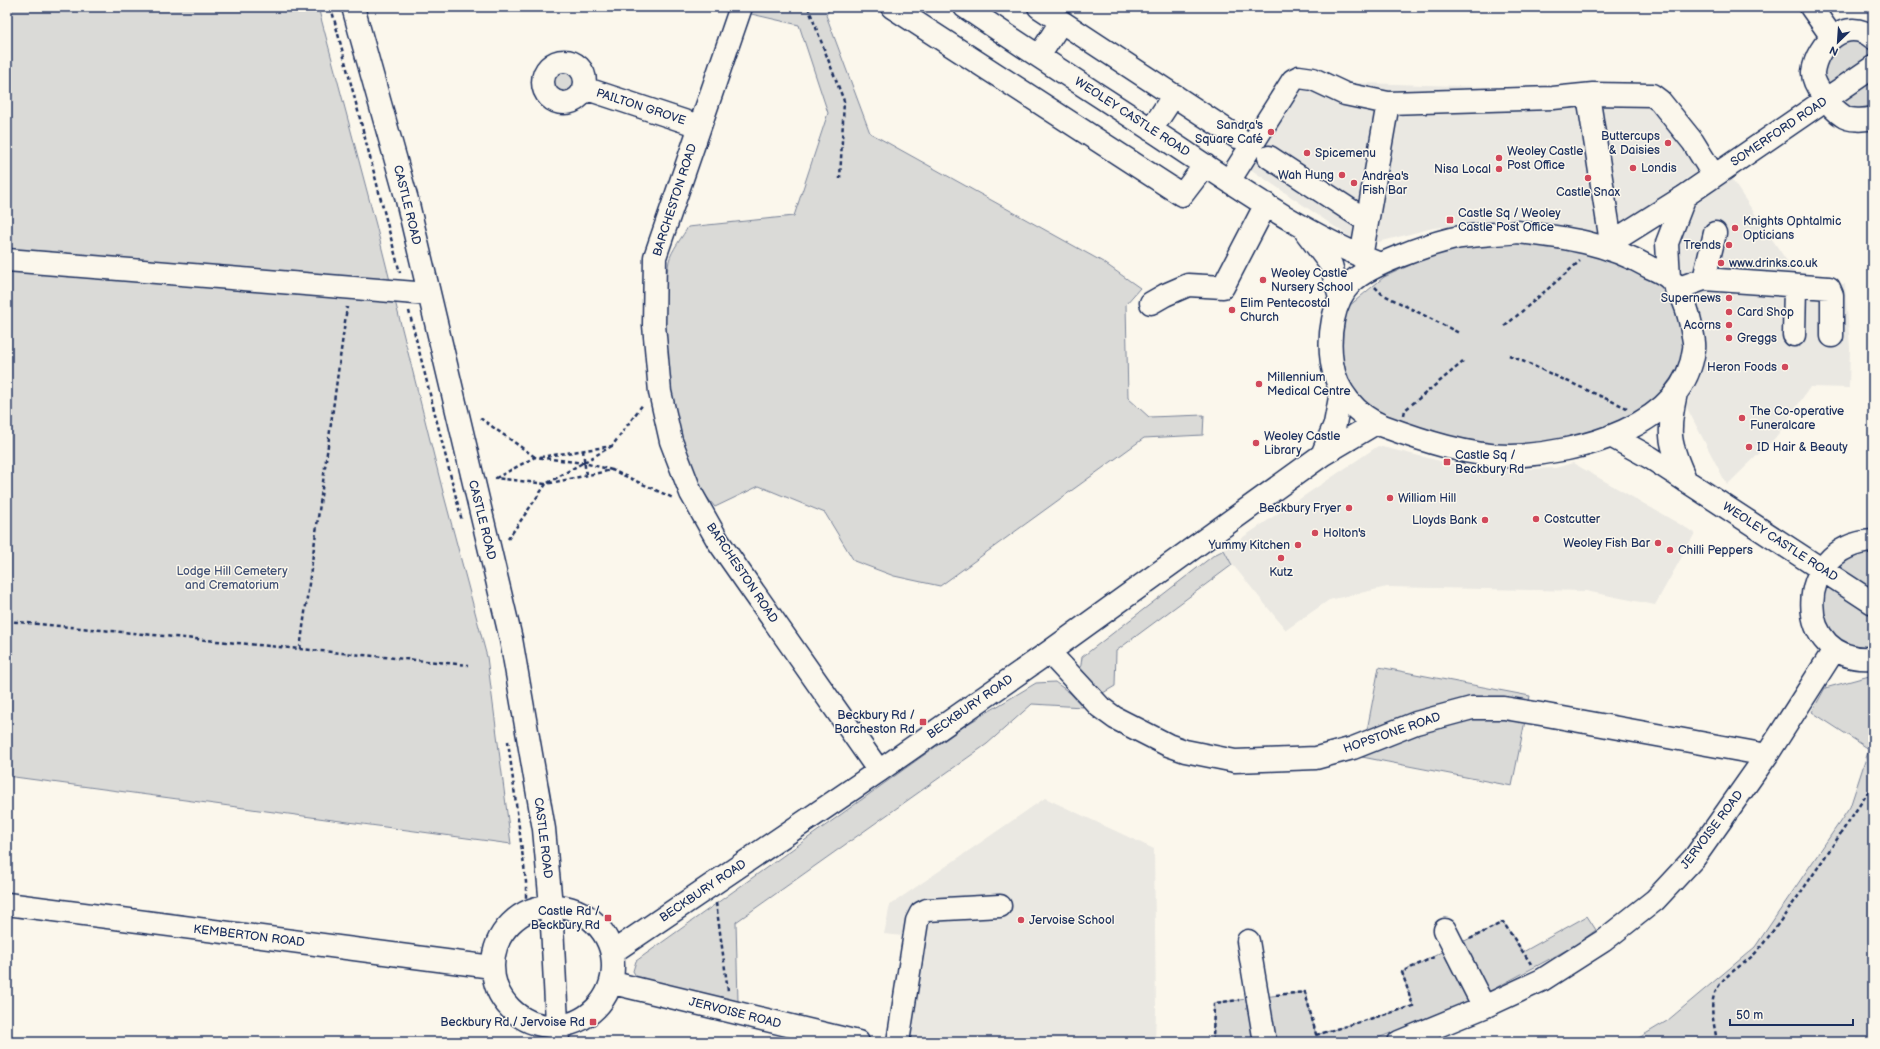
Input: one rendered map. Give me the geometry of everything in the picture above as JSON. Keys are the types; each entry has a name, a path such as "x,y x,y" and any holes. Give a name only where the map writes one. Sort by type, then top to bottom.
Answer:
{"street":[{"name":"CASTLE ROAD","path":"353,7 407,200 428,294 511,639 544,829 551,906 557,1034"},
{"name":"BARCHESTON ROAD","path":"741,7 698,126 655,257 654,325 660,392 671,441 691,493 718,541 878,771"},
{"path":"892,7 1182,195 1205,165"},
{"name":"WEOLEY CASTLE ROAD","path":"965,7 1229,181 1302,226 1347,251 1370,261"},
{"path":"1039,7 1237,137"},
{"path":"1811,7 1832,37"},
{"path":"1039,56 1061,22"},
{"path":"1873,38 1862,30 1852,29 1832,37 1821,46 1813,73 1816,83 1826,100 1844,117 1867,119 1873,118"},
{"name":"SOMERFORD ROAD","path":"1608,244 1685,196 1873,67"},
{"path":"1229,181 1296,77 1313,79 1356,98 1388,103 1553,98 1588,95 1641,94 1656,97 1693,142 1714,176"},
{"name":"PAILTON GROVE","path":"584,88 698,126"},
{"path":"1151,130 1174,95"},
{"path":"1588,95 1608,244"},
{"path":"1370,261 1367,221 1388,103"},
{"path":"1269,157 1367,221"},
{"path":"1673,284 1667,243 1685,196"},
{"path":"1151,303 1188,285 1223,287 1266,204"},
{"name":"WEOLEY CASTLE ROAD","path":"1302,226 1331,265 1340,298"},
{"path":"1518,232 1567,237 1608,244 1632,257 1673,284 1683,299 1690,321 1694,348 1687,373 1676,393 1662,408 1641,424 1611,436 1571,448 1511,456 1464,451 1376,423 1356,409 1341,392 1333,372 1330,351 1332,329 1340,298 1370,261 1452,239 1518,232"},
{"path":"1704,279 1715,233"},
{"path":"7,260 349,289 428,294"},
{"path":"1673,284 1704,279 1828,288 1832,295 1832,336"},
{"path":"1794,335 1796,286"},
{"path":"1322,455 1335,424 1341,392"},
{"path":"1676,393 1670,420 1671,446 1686,481"},
{"name":"BECKBURY ROAD","path":"613,952 1050,652 1322,455 1376,423"},
{"name":"WEOLEY CASTLE ROAD","path":"1611,436 1686,481 1873,603"},
{"path":"1873,541 1854,544 1838,552 1821,569 1814,590 1811,611 1820,635 1834,650 1859,659 1873,658"},
{"name":"JERVOISE ROAD","path":"1399,1042 1484,1007 1542,980 1603,941 1655,900 1695,857 1767,755 1834,650"},
{"name":"HOPSTONE ROAD","path":"1050,652 1100,707 1115,718 1168,745 1184,751 1235,761 1316,758 1353,748 1416,723 1472,708 1504,708 1767,755"},
{"name":"KEMBERTON ROAD","path":"7,904 492,967"},
{"path":"551,906 564,906 583,913 602,929 613,952 613,983 605,997 586,1018 568,1026 557,1034 530,1023 513,1012 500,997 492,967 496,944 508,924 526,911 551,906"},
{"path":"898,1042 917,921 921,913 926,910 1000,906"},
{"path":"1449,938 1484,1007"},
{"path":"1248,941 1265,1042"},
{"name":"JERVOISE ROAD","path":"613,983 858,1042"}],"path":[{"path":"331,7 387,216 462,523"},
{"path":"808,7 844,101 840,179"},
{"path":"1505,326 1580,260"},
{"path":"1372,285 1382,294 1459,333"},
{"path":"300,649 349,289"},
{"path":"1509,355 1634,411"},
{"path":"1401,420 1405,410 1463,362"},
{"path":"508,539 546,484 612,446 646,400 660,392"},
{"path":"480,418 535,457 584,463 612,470 676,500 691,493"},
{"path":"612,446 535,457 496,478 546,484 612,470"},
{"path":"583,450 586,475"},
{"path":"7,621 468,665"},
{"path":"507,737 526,882 526,911"},
{"path":"1717,1042 1712,1002 1722,980 1757,951 1789,910 1873,785"},
{"path":"714,884 731,1012"},
{"path":"1316,1035 1413,1006 1402,972 1449,938 1503,922 1542,980"}],"shaded area":[{"path":"1297,81 1652,92 1703,168 1601,236 1526,218 1433,228 1363,246 1237,160"},
{"path":"1730,177 1801,282 1845,284 1850,348 1849,388 1810,387 1776,437 1727,485 1686,406 1701,370 1705,327 1675,257 1684,215"},
{"path":"1378,446 1482,471 1555,468 1573,463 1695,533 1655,605 1586,591 1387,587 1329,600 1286,630 1233,565 1224,550"},
{"name":"Jervoise School","path":"1045,798 1154,849 1155,1042 931,1042 897,1034 912,937 884,934 890,905"}],"green space":[{"name":"Lodge Hill Cemetery and Crematorium","path":"7,7 318,7 376,225 443,492 487,657 511,844 7,776"},
{"path":"750,7 831,7 826,15 870,133 1103,262 1140,288 1126,304 1128,398 1149,417 1204,415 1203,435 1144,438 940,586 894,576 854,561 825,513 759,486 715,507 700,487 689,463 680,436 673,407 664,346 665,288 670,257 688,227 794,216 828,113 799,25 747,13"},
{"path":"1834,39 1873,40 1873,61 1827,94 1817,82"},
{"path":"563,65 573,67 583,78 578,95 572,100 559,100 547,90 546,78 555,68"},
{"path":"1873,69 1873,113 1865,116 1834,100"},
{"path":"1509,241 1563,242 1665,281 1678,315 1686,357 1656,399 1611,434 1511,454 1376,421 1336,371 1343,311 1384,277 1417,262 1450,249"},
{"path":"1873,545 1873,599 1828,570"},
{"path":"1224,550 1232,565 1116,651 1115,686 1103,693 1100,693 1080,672 1082,657 1214,555"},
{"path":"1823,580 1873,611 1873,654 1860,656 1823,632"},
{"path":"1379,667 1530,696 1512,786 1362,757"},
{"path":"1873,675 1873,1042 1632,1042 1667,1021 1755,947 1850,807 1869,749 1812,712 1825,688"},
{"path":"1055,682 1070,693 1083,707 1032,704 987,744 736,922 738,1002 638,980 633,971 636,961 966,725 1036,683"},
{"path":"1587,916 1596,930 1574,946 1460,1007 1367,1042 1213,1042 1214,1003 1305,992 1316,1035 1413,1006 1402,972 1503,922 1523,952"}],"place":[{"name":"Sandra's Square Café","path":"1271,132"},
{"name":"Buttercups & Daisies","path":"1668,143"},
{"name":"Spicemenu","path":"1307,153"},
{"name":"Weoley Castle Post Office","path":"1499,158"},
{"name":"Londis","path":"1633,168"},
{"name":"Nisa Local","path":"1499,169"},
{"name":"Wah Hung","path":"1342,175"},
{"name":"Castle Snax","path":"1588,178"},
{"name":"Andrea's Fish Bar","path":"1354,183"},
{"name":"Castle Sq / Weoley Castle Post Office","path":"1450,220"},
{"name":"Knights Ophtalmic Opticians","path":"1735,228"},
{"name":"Trends","path":"1729,245"},
{"name":"www.drinks.co.uk","path":"1721,263"},
{"name":"Weoley Castle Nursery School","path":"1263,280"},
{"name":"Supernews","path":"1729,298"},
{"name":"Elim Pentecostal Church","path":"1232,310"},
{"name":"Card Shop","path":"1729,312"},
{"name":"Acorns","path":"1729,325"},
{"name":"Greggs","path":"1729,338"},
{"name":"Heron Foods","path":"1785,367"},
{"name":"Millennium Medical Centre","path":"1259,384"},
{"name":"The Co-operative Funeralcare","path":"1742,418"},
{"name":"Weoley Castle Library","path":"1256,443"},
{"name":"ID Hair & Beauty","path":"1749,447"},
{"name":"Castle Sq / Beckbury Rd","path":"1447,462"},
{"name":"William Hill","path":"1390,498"},
{"name":"Beckbury Fryer","path":"1349,508"},
{"name":"Costcutter","path":"1536,519"},
{"name":"Lloyds Bank","path":"1485,520"},
{"name":"Holton's","path":"1315,533"},
{"name":"Weoley Fish Bar","path":"1658,543"},
{"name":"Yummy Kitchen","path":"1298,545"},
{"name":"Chilli Peppers","path":"1670,550"},
{"name":"Kutz","path":"1281,558"},
{"name":"Beckbury Rd / Barcheston Rd","path":"923,722"},
{"name":"Castle Rd / Beckbury Rd","path":"608,918"},
{"name":"Jervoise School","path":"1021,920"},
{"name":"Beckbury Rd / Jervoise Rd","path":"593,1022"}]}
